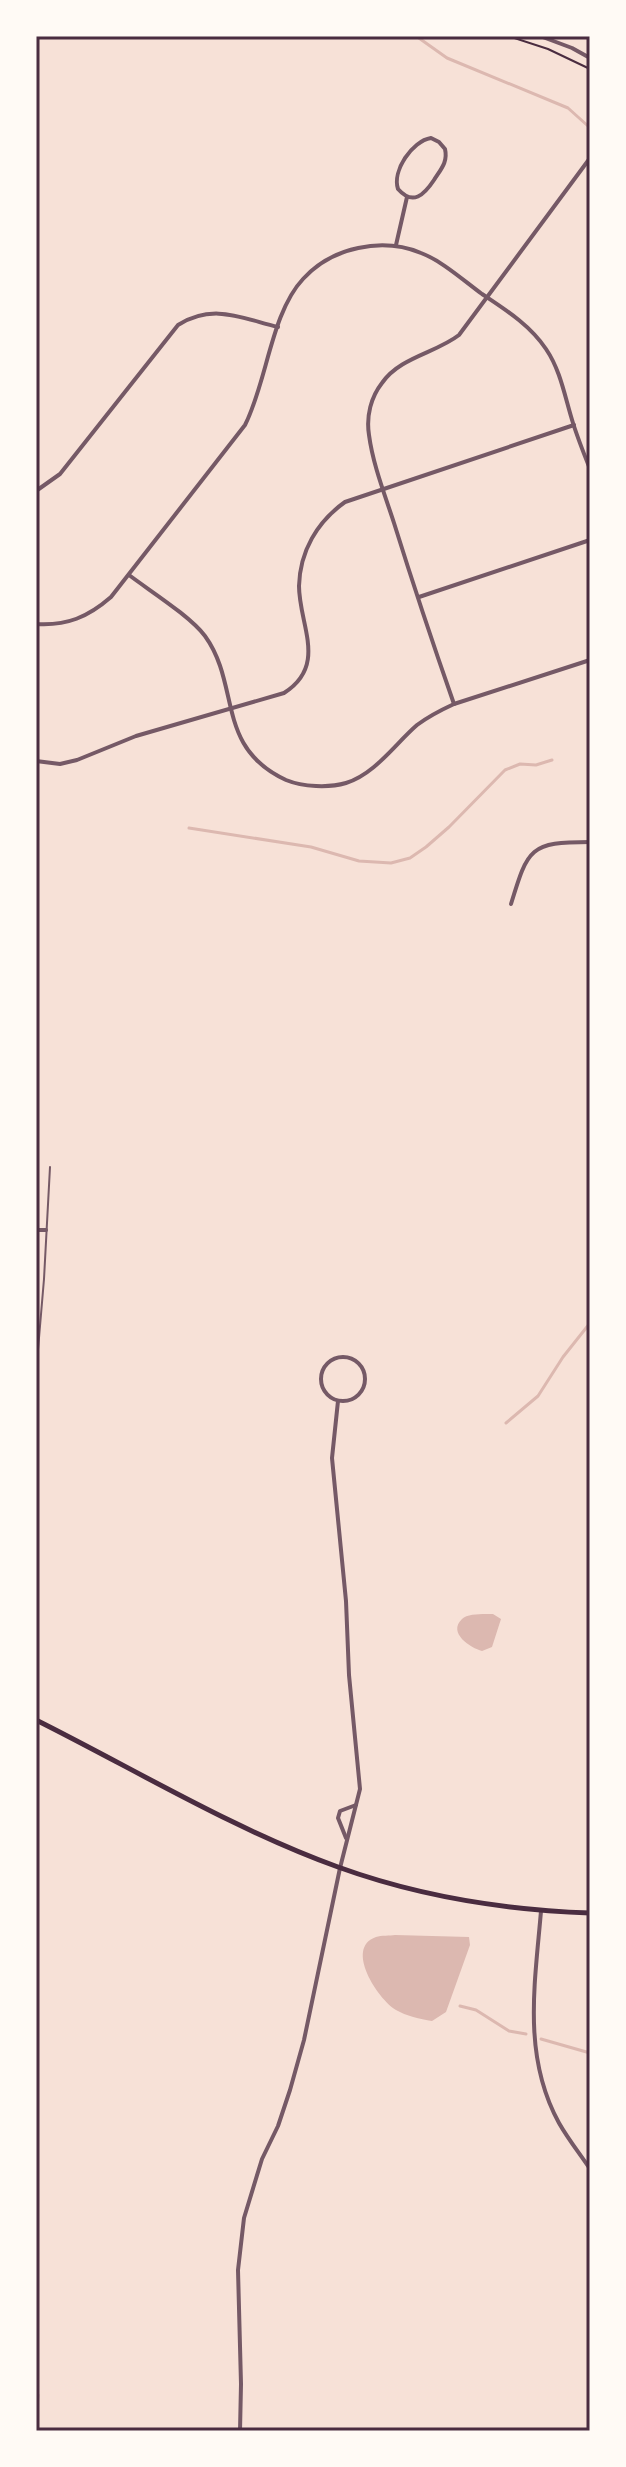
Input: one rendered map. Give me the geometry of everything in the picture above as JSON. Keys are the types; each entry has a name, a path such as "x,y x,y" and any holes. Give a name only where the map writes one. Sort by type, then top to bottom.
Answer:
{"main road":[{"path":"36,1720 240,1825 340,1868 416,1889 500,1907 590,1913"}],"street":[{"path":"540,36 558,39 590,58"},
{"path":"431,138 445,149 447,159 425,193 415,198 407,197 396,185 399,170 420,141 431,138"},
{"path":"454,704 383,489 368,434 369,414 375,394 397,368 442,348 459,335 590,158"},
{"path":"395,246 407,197"},
{"path":"36,624 67,623 83,618 111,597 245,425 254,408 278,327 289,300 303,279 320,265 357,248 395,246 425,254 529,327 557,369 590,469"},
{"path":"36,491 60,474 178,325 193,316 220,313 278,327"},
{"path":"36,761 60,764 77,760 136,736 284,693 298,685 309,656 299,589 300,568 316,529 332,511 345,502 574,425"},
{"path":"419,597 590,540"},
{"path":"129,575 193,623 206,638 217,660 230,709 244,744 256,761 275,775 294,783 330,786 347,783 365,773 435,713 590,660"},
{"path":"511,904 523,866 539,847 554,842 590,842"},
{"path":"36,1230 46,1230"},
{"path":"349,1357 363,1370 365,1384 352,1400 338,1401 322,1389 321,1374 334,1358 349,1357"},
{"path":"240,2431 238,2270 242,2232 250,2195 262,2159 278,2126 304,2040 360,1789 332,1458 338,1401"},
{"path":"347,1840 338,1818 340,1811 356,1805"},
{"path":"541,1911 533,2032 539,2069 559,2122 590,2169"}],"lane":[{"path":"36,1373 50,1167"}],"path":[{"path":"508,36 548,49 590,69"}],"shaded area":[{"path":"477,1614 493,1614 501,1619 492,1647 482,1651 462,1639 457,1629 462,1619"},
{"path":"378,1936 469,1937 470,1945 446,2012 432,2021 396,2010 381,1996 367,1974 363,1952 367,1943"}],"waterway":[{"path":"416,36 447,58 568,108 588,126"},
{"path":"189,828 311,847 359,861 391,863 410,858 426,847 505,770 520,764 536,765 552,760"},
{"path":"506,1423 538,1396 590,1323"},
{"path":"460,2006 476,2010 509,2031 526,2034"},
{"path":"541,2039 590,2053"},
{"path":"36,2420 38,2395"}]}
